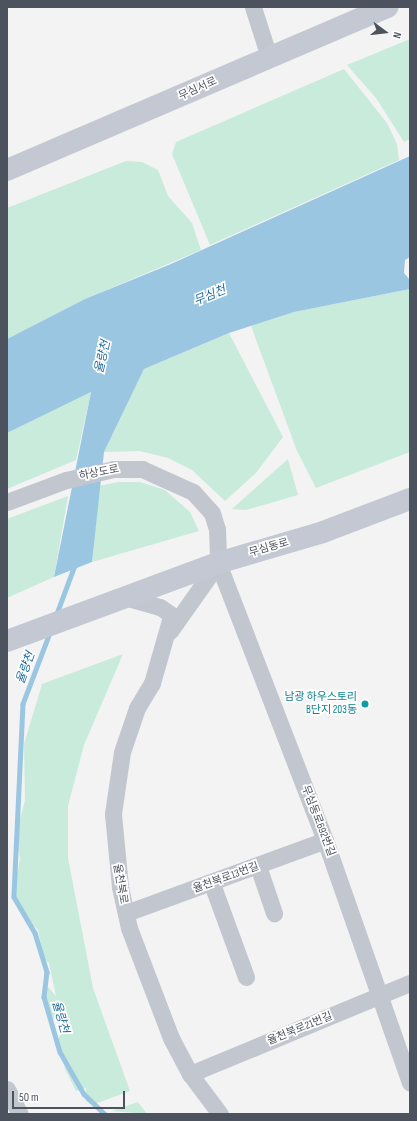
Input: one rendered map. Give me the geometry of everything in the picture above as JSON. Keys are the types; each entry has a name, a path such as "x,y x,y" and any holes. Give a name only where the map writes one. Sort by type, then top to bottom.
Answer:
{"main road":[{"name":"무심서로","path":"7,170 388,7"},
{"name":"무심동로","path":"7,641 128,598 218,563 323,532 410,499"}],"street":[{"path":"253,7 269,57"},
{"name":"하상도로","path":"7,502 66,480 114,468 142,469 193,492 212,513 218,529 218,563"},
{"path":"165,640 184,606 218,563"},
{"name":"무심동로692번길","path":"218,563 326,840 382,995 410,1083"},
{"path":"128,598 147,602 170,614 165,640"},
{"name":"율천북로","path":"165,640 152,683 129,729 116,788 114,849 126,913 165,1024 190,1074 220,1114"},
{"name":"율천북로13번길","path":"126,913 212,884 326,840"},
{"path":"258,866 274,913"},
{"path":"212,884 246,977"},
{"name":"율천북로21번길","path":"190,1074 410,983"},
{"path":"7,1089 20,1114"}],"green space":[{"path":"410,39 410,139 404,142 376,98 347,65"},
{"path":"344,69 387,123 397,144 399,160 210,245 172,154 176,142"},
{"path":"126,161 142,162 158,170 168,196 192,223 201,250 85,299 7,339 7,208"},
{"path":"410,289 410,452 316,488 297,451 251,326 294,312"},
{"path":"229,333 283,437 256,473 225,501 192,470 168,458 140,451 104,452 144,369"},
{"path":"91,392 76,460 7,489 7,433"},
{"path":"288,459 298,495 246,510 232,509"},
{"path":"118,482 140,482 165,490 190,512 199,531 92,562 99,486"},
{"path":"68,496 54,577 7,598 7,519"},
{"path":"123,654 84,745 68,806 68,858 93,988 130,1091 92,1105 86,1101 86,1088 76,1091 65,1069 58,1041 62,1027 60,1021 52,1018 43,993 48,987 56,996 49,963 44,959 38,930 34,926 30,928 26,914 12,896 20,859 16,833 25,801 24,744 42,684"},
{"path":"138,1102 147,1114 112,1111"}],"water":[{"name":"무심천","path":"410,156 410,257 405,260 404,273 410,280 410,289 294,312 229,333 144,369 104,452 92,562 54,577 91,392 7,433 7,339 85,299 171,264"}],"waterway":[{"name":"율량천","path":"56,615 75,564"},
{"name":"율량천","path":"50,633 23,704 14,897 35,933 47,972 44,997 60,1052 84,1094 105,1114"}],"place":[{"name":"남광 하우스토리 B단지 203동","path":"365,704"}]}
